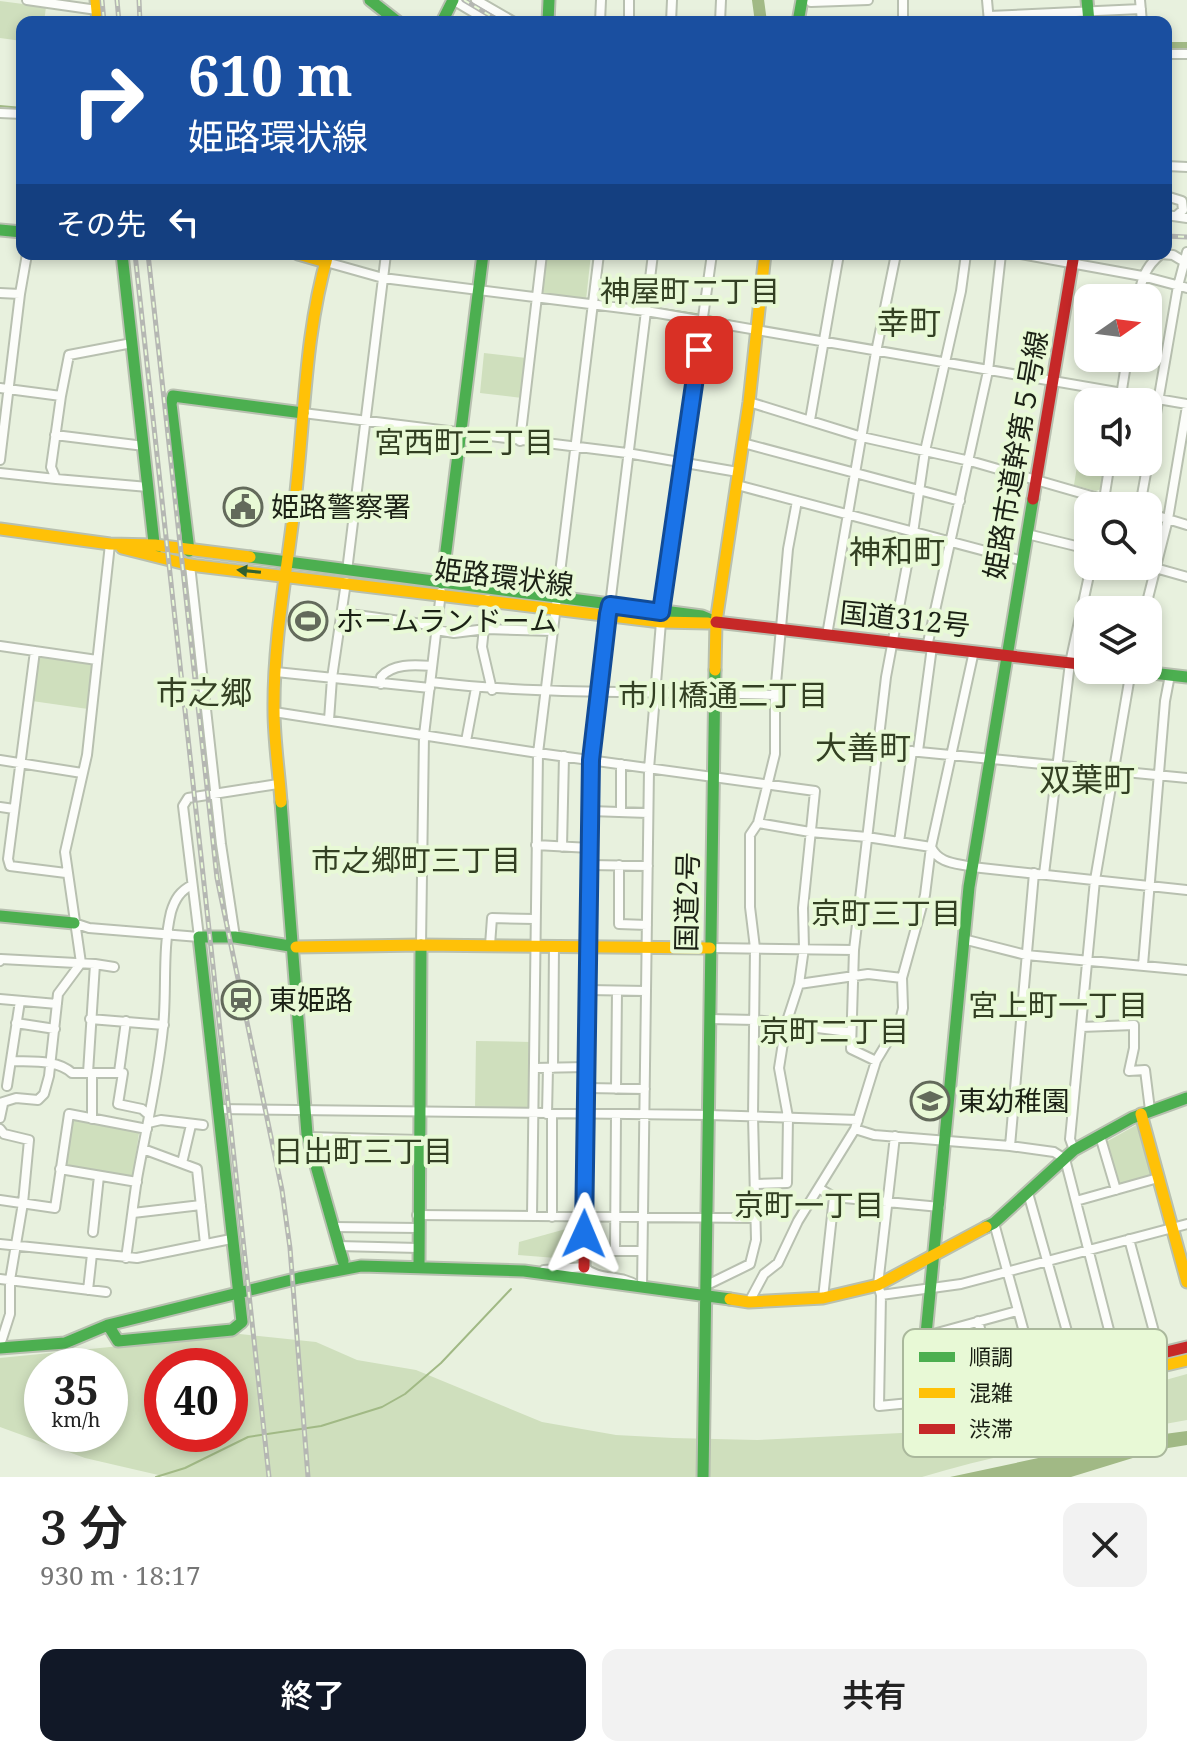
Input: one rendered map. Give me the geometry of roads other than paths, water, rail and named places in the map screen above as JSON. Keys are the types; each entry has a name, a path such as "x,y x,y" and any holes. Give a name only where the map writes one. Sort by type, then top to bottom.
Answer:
{"main road":[{"path":"370,0 390,16"},
{"path":"123,260 155,551"},
{"path":"326,260 317,298 303,413 274,712 308,1137 343,1261"},
{"path":"441,588 482,260"},
{"name":"国道2号","path":"703,1477 716,622 749,402 764,260"},
{"name":"国道2号","path":"758,331 765,321 773,260"},
{"name":"姫路市道幹第５号線","path":"927,1329 972,867 1074,260"},
{"path":"189,551 171,404 173,396 303,413"},
{"name":"姫路環状線","path":"0,529 155,551 189,551 347,577 661,617 702,616 716,622"},
{"name":"姫路環状線","path":"155,551 190,565 288,568"},
{"name":"姫路環状線","path":"441,588 487,599 556,603"},
{"path":"584,1267 591,760 609,610"},
{"name":"国道312号","path":"716,622 1074,663"},
{"path":"1162,674 1187,677"},
{"path":"0,916 74,923"},
{"path":"108,1325 118,1341 232,1330 242,1322 199,937 235,937 292,947 490,945 710,948"},
{"path":"419,1266 421,945"},
{"path":"0,1348 65,1343 108,1325 361,1266 524,1271 642,1288 707,1291 749,1302 823,1298 880,1290 994,1223 1074,1150 1146,1112 1187,1098"},
{"path":"1146,1112 1158,1178 1187,1282"},
{"path":"1167,1352 1187,1347"},
{"path":"1167,1365 1187,1360"}],"street":[{"path":"27,0 97,11"},
{"path":"453,0 480,16"},
{"path":"476,0 504,16"},
{"path":"808,1 868,0"},
{"path":"1026,16 1141,5"},
{"path":"1172,198 1182,201 1183,210 1176,216"},
{"path":"1172,216 1187,218"},
{"path":"1160,388 1182,287 1185,257"},
{"path":"0,460 4,389 26,260"},
{"path":"333,260 383,278 646,311 1078,388"},
{"path":"329,720 385,260"},
{"path":"520,441 541,260"},
{"path":"532,1216 538,753 598,260"},
{"path":"609,610 652,260"},
{"path":"642,1288 649,769 661,617 711,260"},
{"path":"810,420 838,260"},
{"path":"827,635 895,260"},
{"path":"876,1061 851,1049 849,1032 854,950 886,677 925,451 965,260"},
{"path":"899,842 930,647 988,371 1000,260"},
{"path":"1078,260 1182,287"},
{"path":"1141,284 1142,276 1153,260"},
{"path":"0,293 20,294"},
{"path":"56,479 51,467 69,355 132,343"},
{"path":"4,389 61,396"},
{"path":"1162,400 1187,405 1168,519 1162,537"},
{"path":"749,402 862,437 970,461 1074,493"},
{"path":"303,413 627,453 738,472"},
{"path":"55,435 144,446"},
{"path":"743,443 960,501"},
{"path":"0,473 148,487"},
{"path":"1175,481 1187,482"},
{"path":"737,485 1023,561"},
{"path":"707,1291 750,1264 756,1240 753,1116 755,948 750,907 750,835 758,823 775,754 775,695 788,549 797,501"},
{"path":"1162,517 1187,525"},
{"path":"1027,534 1074,546"},
{"path":"0,1118 1,1104 16,1098 38,1100 44,1094 58,994 81,963 65,852 87,755 110,544"},
{"path":"190,565 235,937"},
{"path":"1162,570 1187,577"},
{"path":"1010,1146 1026,955 1070,663 1088,580"},
{"path":"421,945 424,735 441,588"},
{"path":"487,599 482,647 492,690"},
{"path":"342,613 454,633 486,629 553,631"},
{"path":"0,646 97,660"},
{"path":"35,651 8,859 10,866 66,873"},
{"path":"749,1302 764,1274 778,1263 798,1221 857,1125 876,1061 900,1021 902,978 925,895 949,754 974,651"},
{"path":"381,684 381,677 386,672 409,664 432,666"},
{"path":"276,672 381,684 492,690 775,695"},
{"path":"1143,965 1165,701 1170,675"},
{"path":"1074,1150 1070,1139 1095,880 1127,684"},
{"path":"466,741 476,688"},
{"path":"274,712 538,753 815,791 803,908 804,948 799,984 786,1024 779,1068 788,1117 787,1183 756,1184"},
{"path":"878,748 1187,778"},
{"path":"562,847 564,756"},
{"path":"0,760 82,773"},
{"path":"621,764 621,812"},
{"path":"74,923 89,928 199,937 183,806 188,798 278,784"},
{"path":"0,807 14,809"},
{"path":"590,811 648,813"},
{"path":"758,823 931,847"},
{"path":"536,845 590,848"},
{"path":"931,847 935,855 944,861 972,867 1187,890"},
{"path":"590,865 648,866"},
{"path":"619,865 619,924 647,925"},
{"path":"126,1258 157,1080 171,914 182,890 192,885"},
{"path":"490,945 492,918 534,919"},
{"path":"963,939 1026,955 1187,970"},
{"path":"552,1217 550,1068 554,946"},
{"path":"710,948 854,950"},
{"path":"0,961 114,967"},
{"path":"92,1119 90,1019 95,964"},
{"path":"799,984 868,974 902,978"},
{"path":"588,990 646,991"},
{"path":"616,1089 617,991"},
{"path":"0,999 57,1004"},
{"path":"7,1086 20,1001"},
{"path":"90,1019 164,1025"},
{"path":"710,1019 755,1020 849,1032"},
{"path":"119,1072 126,1021"},
{"path":"16,1023 55,1029"},
{"path":"1081,1027 1134,1025 1134,1048 1129,1071 1145,1070 1146,1112"},
{"path":"11,1061 50,1064 67,1068 72,1073 123,1073 118,1104 142,1109 148,1122"},
{"path":"534,1068 586,1067"},
{"path":"587,1088 645,1089"},
{"path":"218,1109 788,1117 857,1125 874,1135 1054,1152 1065,1159 1109,1329"},
{"path":"0,1200 55,1208 69,1114 92,1119 161,1120 203,1125"},
{"path":"615,1251 616,1115"},
{"path":"182,1163 191,1125"},
{"path":"0,1129 4,1134 29,1140 23,1203 10,1280 10,1314 0,1339"},
{"path":"895,1136 880,1290 879,1406 903,1404"},
{"path":"1100,1136 1116,1190"},
{"path":"308,1137 418,1140"},
{"path":"143,1149 197,1169 205,1244"},
{"path":"60,1169 137,1182"},
{"path":"93,1232 99,1176"},
{"path":"1076,1201 1158,1178"},
{"path":"820,1189 834,1197 940,1207"},
{"path":"1028,1193 1067,1329"},
{"path":"823,1298 834,1197"},
{"path":"133,1213 201,1205"},
{"path":"333,1227 532,1216 756,1218"},
{"path":"994,1223 1022,1329"},
{"path":"880,1290 930,1290 1006,1273 1187,1224"},
{"path":"0,1244 137,1258 231,1239"},
{"path":"1129,1239 1153,1329"},
{"path":"338,1246 418,1248"},
{"path":"584,1251 642,1251"},
{"path":"88,1290 92,1254"},
{"path":"524,1271 584,1267 591,1274 629,1280 642,1288"},
{"path":"0,1279 106,1292"},
{"path":"950,1329 1017,1311"},
{"path":"978,1321 980,1329"}],"waterway":[{"path":"758,0 760,16"},
{"path":"1172,48 1187,48"},
{"path":"0,106 16,107"},
{"path":"591,299 594,260"},
{"path":"597,300 643,306"},
{"path":"649,307 702,315"},
{"path":"708,316 736,322"},
{"path":"156,1477 185,1468 248,1437 321,1426 382,1407 405,1394 441,1363 511,1289"}],"railway":[{"path":"102,0 103,16"},
{"path":"117,0 118,16"},
{"path":"139,0 140,16"},
{"path":"464,0 491,16"},
{"path":"1172,236 1187,237"},
{"path":"136,260 269,1477"},
{"path":"149,260 217,878 282,1190 290,1248 308,1477"}],"place":[{"name":"姫路警察署","path":"243,507"},
{"name":"ホームランドーム","path":"308,621"},
{"name":"東姫路","path":"241,1000"},
{"name":"東幼稚園","path":"930,1101"}],"district":[{"name":"神屋町二丁目","path":"690,292"},
{"name":"幸町","path":"909,323"},
{"name":"宮西町三丁目","path":"464,443"},
{"name":"神和町","path":"897,552"},
{"name":"市之郷","path":"204,693"},
{"name":"市川橋通二丁目","path":"723,696"},
{"name":"大善町","path":"863,748"},
{"name":"双葉町","path":"1087,780"},
{"name":"市之郷町三丁目","path":"416,861"},
{"name":"京町三丁目","path":"886,914"},
{"name":"宮上町一丁目","path":"1058,1006"},
{"name":"京町二丁目","path":"834,1032"},
{"name":"日出町三丁目","path":"363,1152"},
{"name":"京町一丁目","path":"809,1206"}]}
